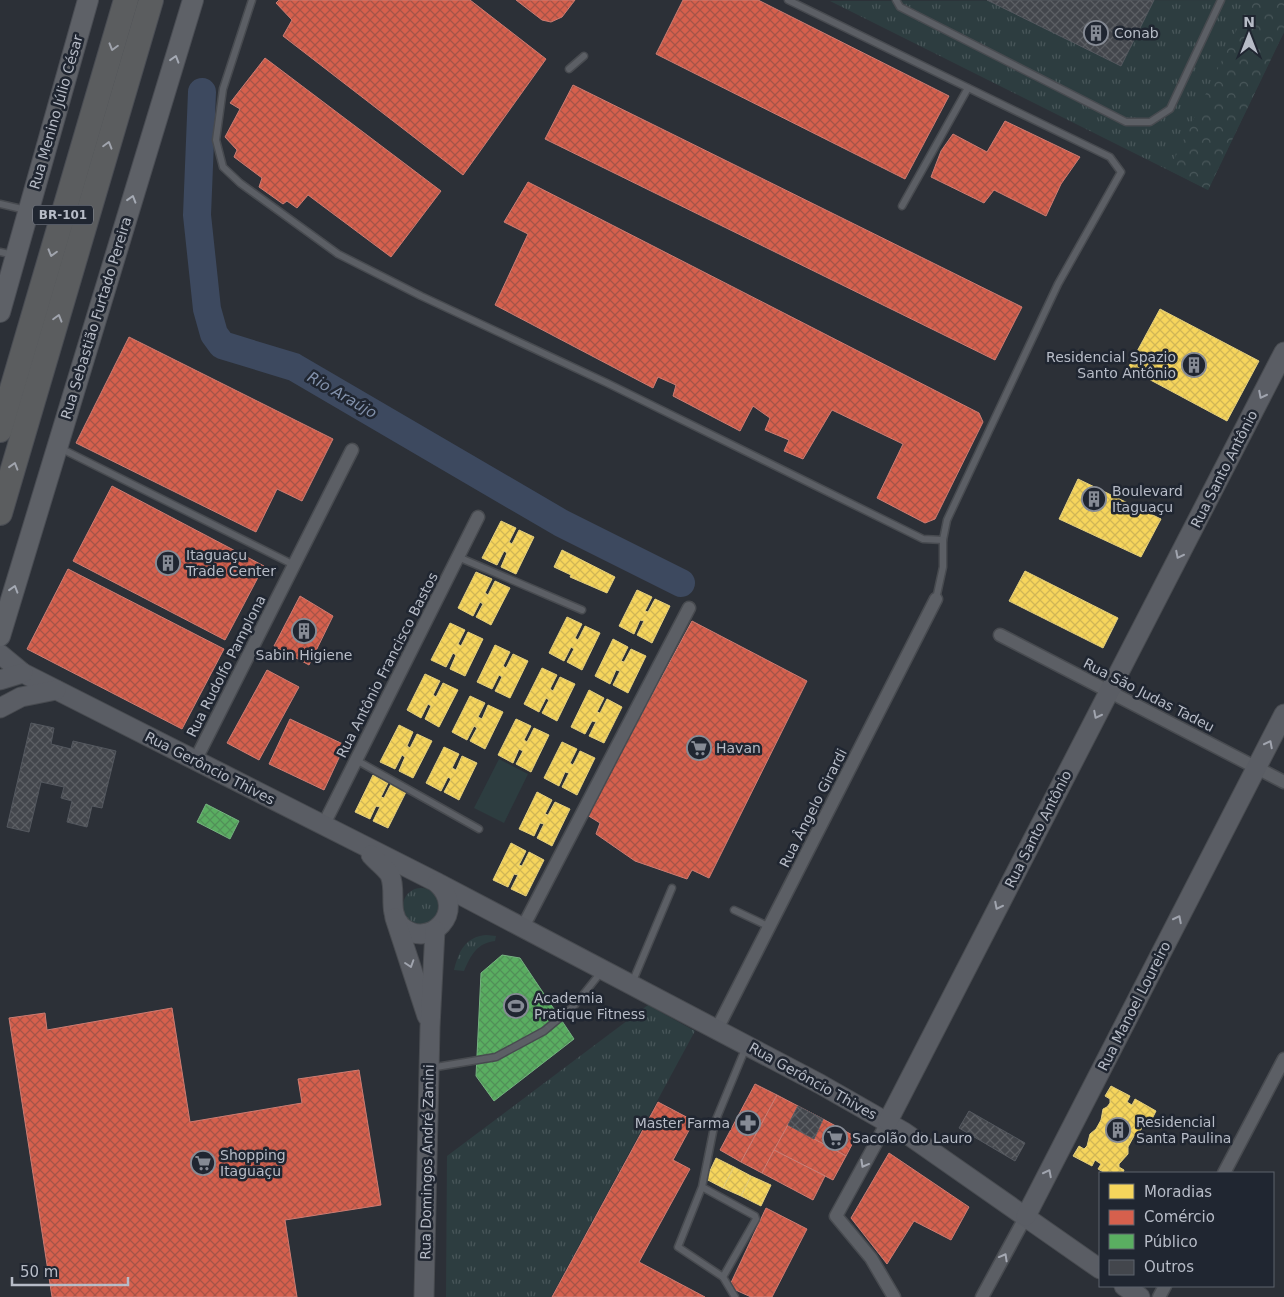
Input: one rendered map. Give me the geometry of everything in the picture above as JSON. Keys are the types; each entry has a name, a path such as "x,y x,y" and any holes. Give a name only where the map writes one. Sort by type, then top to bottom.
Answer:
{"highway":[{"name":"BR-101","path":"0,430 126,0"},
{"name":"BR-101","path":"0,513 151,0"}],"main road":[{"name":"Rua Menino Júlio César","path":"0,312 8,254 27,211 88,0"},
{"name":"Rua Sebastião Furtado Pereira","path":"0,636 193,0"},
{"name":"Rua Santo Antônio","path":"888,1121 1284,352"},
{"name":"Rua Gerôncio Thives","path":"0,654 23,673 432,880 747,1044 888,1121 1099,1268"},
{"path":"0,680 23,673"},
{"path":"0,708 21,697 56,690"},
{"name":"Rua Manoel Loureiro","path":"1026,1216 1284,714"},
{"path":"364,847 390,875 394,910 430,1027"},
{"path":"441,923 448,897 432,880 418,878 404,883 395,894 394,910 407,930 416,933 441,923 458,910 473,911 516,924"},
{"name":"Rua Domingos André Zanini","path":"424,1297 430,1027 441,923"},
{"path":"1125,1287 1140,1297"}],"street":[{"name":"Rua Rudolfo Pamplona","path":"195,761 352,450"},
{"name":"Rua Antônio Francisco Bastos","path":"323,826 478,517"},
{"name":"Rua Ângelo Girardi","path":"717,1029 936,600"},
{"path":"516,924 689,608"},
{"name":"Rua São Judas Tadeu","path":"1000,635 1284,782"},
{"path":"1225,1172 1284,1059"},
{"name":"Rua Santo Antônio","path":"888,1121 836,1216 871,1258 894,1297"},
{"name":"Rua Manoel Loureiro","path":"982,1297 1026,1216"}],"lane":[{"path":"252,0 223,89 216,140 223,167 240,183 338,254 413,292 607,383 922,539 942,540"},
{"path":"788,0 1110,157 1121,172 1058,284 947,520 942,540 943,567 936,600"},
{"path":"896,0 900,7 1126,122 1150,122 1170,109 1222,0"},
{"path":"569,69 584,56"},
{"path":"902,206 968,88"},
{"path":"0,204 27,211"},
{"path":"57,447 294,565"},
{"path":"458,557 582,610"},
{"path":"356,760 479,829"},
{"path":"632,984 672,888"},
{"path":"734,910 770,927"},
{"path":"429,1069 496,1058 544,1031 574,1006 603,970"},
{"path":"735,1297 723,1277 678,1247 702,1187 715,1122 747,1044"},
{"path":"702,1187 755,1216 756,1219 723,1277"}],"green space":[{"path":"1251,0 1284,0 1284,32 1208,190 1169,170"},
{"path":"1284,0 1284,32 1208,190 830,1"},
{"path":"499,759 528,774 504,823 474,808"},
{"path":"421,888 428,889 434,893 438,899 438,913 434,919 428,923 421,924 414,923 408,919 404,913 403,906 404,899 408,893 414,889"},
{"path":"479,936 496,936 495,941 479,947 469,960 464,971 454,970 464,946"},
{"path":"648,1005 695,1031 551,1297 446,1297 447,1156"}],"building: Moradias":[{"name":"Residencial Spazio Santo Antônio","path":"1160,309 1259,361 1227,421 1128,368"},
{"name":"Boulevard Itaguaçu","path":"1078,479 1161,519 1141,557 1059,519"},
{"path":"501,521 516,528 509,542 512,544 519,530 534,537 516,574 501,567 507,553 504,551 497,565 482,558"},
{"path":"562,550 615,577 607,593 570,577 571,575 554,567"},
{"path":"1025,571 1118,618 1103,648 1009,601"},
{"path":"476,572 492,579 485,593 488,595 495,581 510,588 491,625 476,617 483,604 480,602 473,616 458,608"},
{"path":"637,590 652,597 645,611 648,612 655,599 670,606 652,643 637,635 644,621 640,620 634,634 619,626"},
{"path":"567,617 582,624 575,638 578,640 585,626 600,633 582,670 567,662 574,649 571,647 564,661 549,653"},
{"path":"450,623 465,630 458,644 461,646 468,632 483,639 465,676 450,669 456,655 453,653 446,667 431,660"},
{"path":"613,639 628,647 621,661 624,662 631,649 646,656 628,693 613,685 620,671 616,670 610,684 595,676"},
{"path":"495,645 510,652 503,666 506,668 513,654 528,661 510,698 495,691 502,677 499,675 492,689 477,682"},
{"path":"542,668 557,675 550,689 553,691 560,677 575,684 557,721 542,713 549,700 546,698 539,712 524,704"},
{"path":"425,674 440,681 433,695 436,697 443,683 458,690 439,727 425,719 431,706 428,704 421,718 407,710"},
{"path":"589,690 604,698 597,712 600,713 607,699 622,707 604,743 589,736 596,722 592,721 585,734 571,727"},
{"path":"470,696 485,703 478,717 482,719 488,705 503,712 485,749 470,741 477,728 474,726 467,740 452,732"},
{"path":"516,719 531,726 524,740 527,742 534,728 549,735 531,772 516,764 523,751 519,749 513,763 498,755"},
{"path":"399,725 413,732 407,746 410,748 417,734 432,741 413,778 399,771 405,757 402,755 395,769 380,762"},
{"path":"562,742 577,749 570,763 573,765 580,751 595,758 577,795 562,787 569,773 565,772 559,786 544,778"},
{"path":"444,747 459,754 452,768 456,770 462,756 477,763 459,800 444,792 451,779 448,777 441,791 426,783"},
{"path":"373,775 388,783 381,797 384,798 391,784 406,792 388,828 373,821 380,807 376,806 370,819 355,812"},
{"path":"537,792 552,800 545,814 548,815 555,802 570,809 552,846 537,838 544,824 540,823 534,836 519,829"},
{"path":"511,843 526,851 519,865 522,866 529,852 544,860 526,896 511,889 518,875 514,874 508,887 493,880"},
{"name":"Residencial Santa Paulina","path":"1111,1086 1130,1096 1127,1102 1132,1105 1135,1099 1156,1111 1151,1121 1145,1118 1142,1120 1141,1130 1134,1136 1128,1147 1128,1154 1119,1164 1119,1167 1124,1170 1123,1172 1103,1172 1098,1169 1101,1164 1095,1160 1092,1166 1073,1156 1079,1146 1084,1149 1087,1146 1090,1134 1096,1129 1101,1120 1103,1109 1110,1103 1110,1099 1105,1096"},
{"path":"716,1158 734,1167 723,1188 706,1179"},
{"path":"734,1167 751,1176 741,1196 723,1188"},
{"path":"751,1176 771,1185 761,1206 741,1196"}],"building: Comércio":[{"path":"279,0 470,0 546,59 463,175 283,36 292,20 276,3"},
{"path":"516,0 575,0 562,17 551,22 542,20"},
{"path":"683,0 758,0 949,96 905,179 656,54"},
{"path":"265,58 441,191 391,257 308,195 297,208 287,201 283,204 259,187 262,178 234,157 237,150 225,137 240,109 230,103"},
{"path":"573,85 1022,307 995,360 545,139"},
{"path":"1005,121 1080,157 1061,184 1046,216 994,190 984,203 931,177 941,151 953,134 987,152"},
{"path":"528,182 979,413 983,422 935,519 925,523 877,498 903,444 832,410 803,459 784,451 789,440 765,430 770,418 753,406 740,431 673,396 676,385 658,377 653,388 495,305 528,234 504,222"},
{"path":"129,337 333,439 302,501 277,489 256,532 76,443"},
{"name":"Itaguaçu Trade Center","path":"112,486 264,566 225,640 73,561"},
{"path":"68,569 224,649 182,729 27,649"},
{"name":"Sabin Higiene","path":"300,596 333,616 309,665 274,646"},
{"name":"Havan","path":"692,621 807,681 709,878 692,870 687,879 635,861 596,834 600,823 587,815"},
{"path":"267,670 299,687 259,760 227,743"},
{"path":"290,719 345,745 324,790 269,764"},
{"name":"Shopping Itaguaçu","path":"172,1008 190,1122 302,1103 298,1079 359,1070 381,1205 285,1220 297,1297 52,1297 9,1018 45,1013 47,1030"},
{"name":"Master Farma","path":"755,1084 777,1095 741,1162 720,1150"},
{"path":"777,1095 798,1106 762,1173 741,1162"},
{"path":"658,1102 694,1121 673,1160 690,1169 639,1262 705,1297 552,1297"},
{"path":"798,1106 823,1119 814,1139 788,1125"},
{"name":"Sacolão do Lauro","path":"823,1119 856,1137 846,1156 814,1139"},
{"path":"788,1125 846,1156 833,1180 774,1150"},
{"path":"774,1150 825,1176 813,1200 762,1173"},
{"path":"889,1153 969,1207 951,1240 914,1221 887,1264 851,1218"},
{"path":"766,1208 807,1229 772,1297 751,1297 729,1287"}],"building: Público":[{"path":"206,804 239,821 230,839 197,822"},
{"name":"Academia Pratique Fitness","path":"502,955 520,958 574,1039 494,1101 476,1076 481,973"}],"building: Outros":[{"name":"Conab","path":"987,0 1154,0 1121,66"},
{"path":"31,723 54,728 51,744 71,749 73,741 116,751 102,808 92,806 87,827 67,822 72,801 61,798 64,787 41,782 29,832 7,827"},
{"path":"798,1106 823,1119 814,1139 788,1125"},
{"path":"969,1111 1025,1143 1015,1161 959,1128"}],"waterway":[{"name":"Rio Araújo","path":"202,92 197,215 207,309 214,334 222,345 294,367 561,523 681,583"}],"place":[{"name":"Conab","path":"1096,33"},
{"name":"Residencial Spazio Santo Antônio","path":"1194,365"},
{"name":"Boulevard Itaguaçu","path":"1094,499"},
{"name":"Itaguaçu Trade Center","path":"168,563"},
{"name":"Sabin Higiene","path":"304,631"},
{"name":"Havan","path":"699,748"},
{"name":"Academia Pratique Fitness","path":"516,1006"},
{"name":"Master Farma","path":"748,1123"},
{"name":"Residencial Santa Paulina","path":"1118,1130"},
{"name":"Sacolão do Lauro","path":"835,1138"},
{"name":"Shopping Itaguaçu","path":"203,1163"}]}
